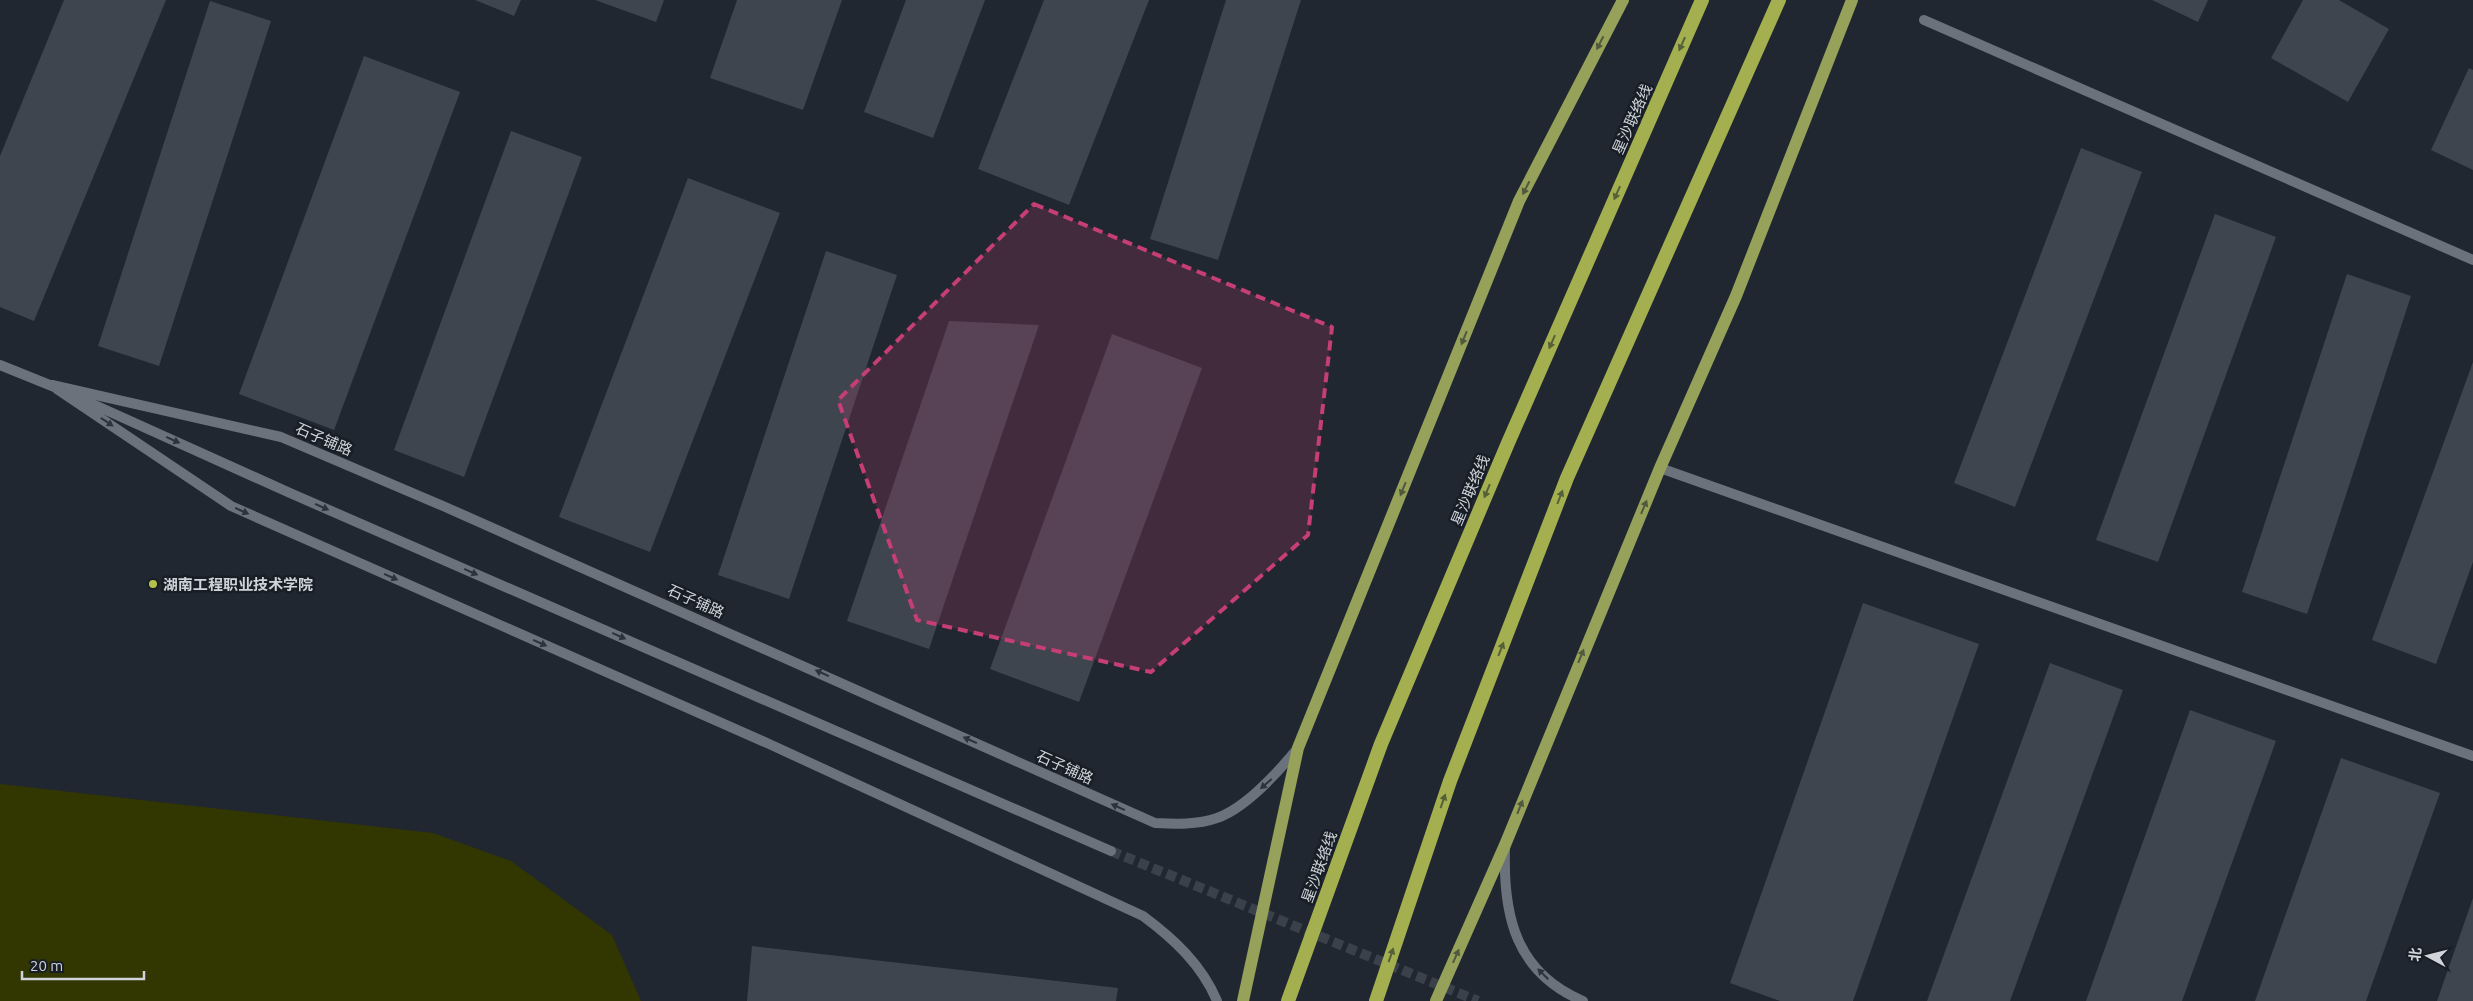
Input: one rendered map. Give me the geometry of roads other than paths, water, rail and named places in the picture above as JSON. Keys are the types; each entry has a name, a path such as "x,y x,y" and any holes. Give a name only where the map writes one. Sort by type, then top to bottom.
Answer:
{"highway":[{"name":"星沙联络线","path":"1288,1001 1381,744 1508,443 1702,0"},
{"path":"1376,1001 1450,781 1567,478 1779,0"}],"main road":[{"path":"1244,1001 1298,748 1519,201 1623,0"},
{"path":"1436,1001 1505,845 1660,468 1736,296 1852,0"}],"street":[{"path":"1924,20 2473,260"},
{"name":"石子铺路","path":"0,365 52,385 290,493 1111,851"},
{"name":"石子铺路","path":"52,385 281,437 443,506 1155,823 1185,825 1218,818 1247,800 1271,780 1298,748"},
{"name":"石子铺路","path":"52,385 231,506 767,743 1143,916 1175,941 1196,966 1217,1001"},
{"path":"1660,468 2473,756"},
{"path":"1505,845 1504,883 1510,919 1520,948 1546,977 1571,996 1583,1001"}],"tunnel":[{"path":"1111,851 1478,1001"}],"place":[{"name":"湖南工程职业技术学院","path":"153,584"}]}
